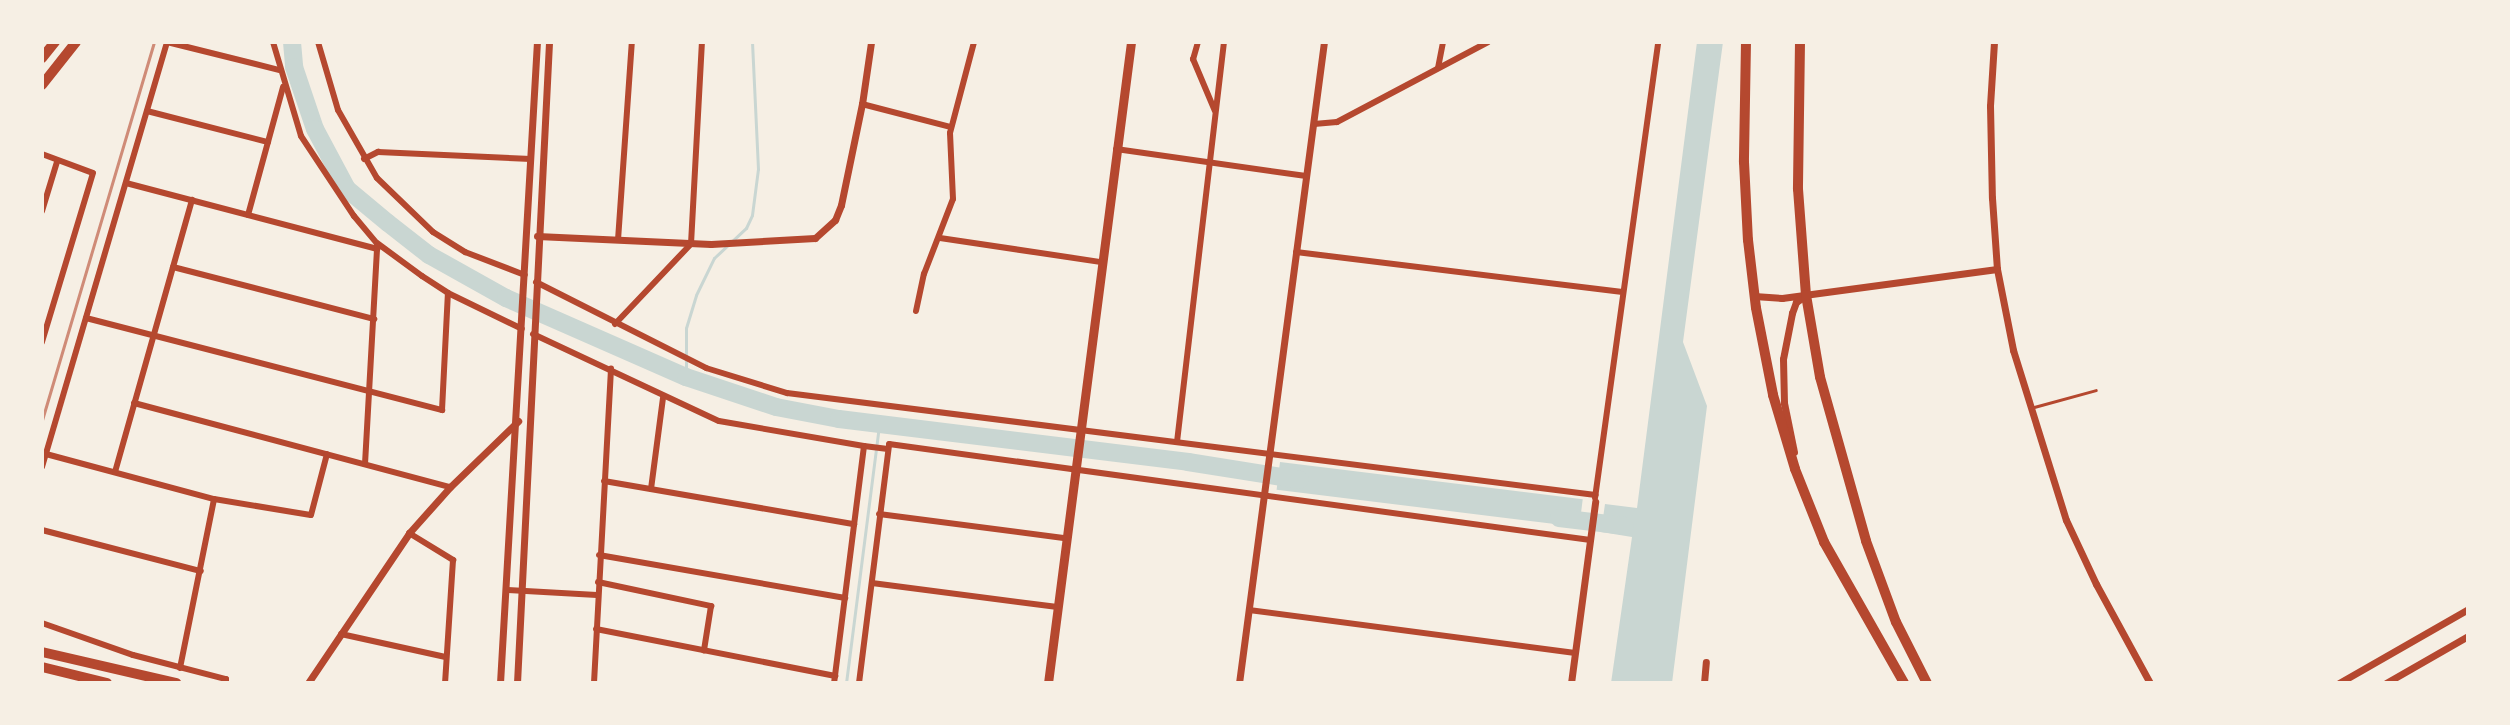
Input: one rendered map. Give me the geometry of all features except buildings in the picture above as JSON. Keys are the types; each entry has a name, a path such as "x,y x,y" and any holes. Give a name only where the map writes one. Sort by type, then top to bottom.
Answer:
{"highway":[{"path":"42,58 55,42"},
{"path":"42,85 76,42"},
{"path":"1746,42 1744,162 1754,296 1773,395 1801,486 1831,556 1904,683"},
{"path":"1800,42 1797,164 1806,295 1827,408 1853,504 1896,622 1927,683"},
{"path":"42,652 176,683"},
{"path":"42,667 107,683"}],"main road":[{"path":"1048,683 1131,42"}],"street":[{"path":"42,467 167,42 279,70"},
{"path":"273,42 283,86 301,136 315,163 377,246 448,293 522,329"},
{"path":"318,42 338,110 364,159 404,207 433,232 465,252 525,275"},
{"path":"500,683 537,42"},
{"path":"517,683 549,42"},
{"path":"618,240 632,42"},
{"path":"615,324 691,244 702,42"},
{"path":"527,235 691,244 802,241 824,232 841,205 871,42"},
{"path":"916,311 924,274 953,199 951,127 974,42"},
{"path":"1198,42 1193,59 1216,114"},
{"path":"1177,442 1224,42"},
{"path":"1239,683 1324,42"},
{"path":"1438,68 1443,42"},
{"path":"1314,124 1337,122 1488,42"},
{"path":"1571,683 1658,42"},
{"path":"1994,42 1990,127 1997,269 2013,350 2029,408 2076,545 2150,683"},
{"path":"248,215 283,86"},
{"path":"862,104 951,127"},
{"path":"147,111 268,142"},
{"path":"1116,149 1306,176"},
{"path":"364,159 378,152 531,159"},
{"path":"42,154 93,173 42,342"},
{"path":"42,211 57,162"},
{"path":"126,183 377,246"},
{"path":"115,472 192,200"},
{"path":"940,238 1101,262"},
{"path":"365,464 377,246"},
{"path":"1296,252 1623,292"},
{"path":"173,267 374,319"},
{"path":"1754,296 1769,299 1806,295 1997,269"},
{"path":"536,282 706,368 787,393 1595,498"},
{"path":"86,318 442,410 448,293"},
{"path":"1801,486 1786,412 1782,369 1792,313 1796,302 1806,295"},
{"path":"533,334 611,368 663,398 719,421 888,449"},
{"path":"594,683 611,368"},
{"path":"651,489 663,398"},
{"path":"134,403 450,487"},
{"path":"308,683 409,533 450,487 517,421 529,421"},
{"path":"859,683 889,444 1590,536"},
{"path":"596,629 834,680 864,446"},
{"path":"46,454 214,499 311,515 327,454"},
{"path":"604,481 854,524"},
{"path":"180,668 214,499"},
{"path":"879,514 1065,538"},
{"path":"42,530 201,571"},
{"path":"409,533 453,560 445,683"},
{"path":"599,555 845,598"},
{"path":"598,582 711,606 704,650"},
{"path":"872,583 1057,607"},
{"path":"507,590 597,595"},
{"path":"2339,683 2468,609"},
{"path":"1249,610 1575,653"},
{"path":"42,623 133,655 226,679 226,683"},
{"path":"341,634 446,657"},
{"path":"2386,683 2468,636"},
{"path":"1704,683 1706,662"}],"lane":[{"path":"2029,408 2096,390"}],"shaded area":[{"path":"1697,42 1723,42 1683,342 1707,406 1672,683 1611,683 1632,537 1601,532 1605,504 1637,508"},
{"path":"1280,462 1583,499 1579,527 1277,490"}],"waterway":[{"path":"292,42 294,67 315,129 347,189 429,255 506,298 686,377 776,407 839,419 1188,462 1300,480"},
{"path":"686,377 686,328 696,295 714,258 746,228 752,215 758,169 752,42"},
{"path":"846,683 879,424"},
{"path":"1559,518 1625,526"}],"railway":[{"path":"42,420 154,42"}]}
